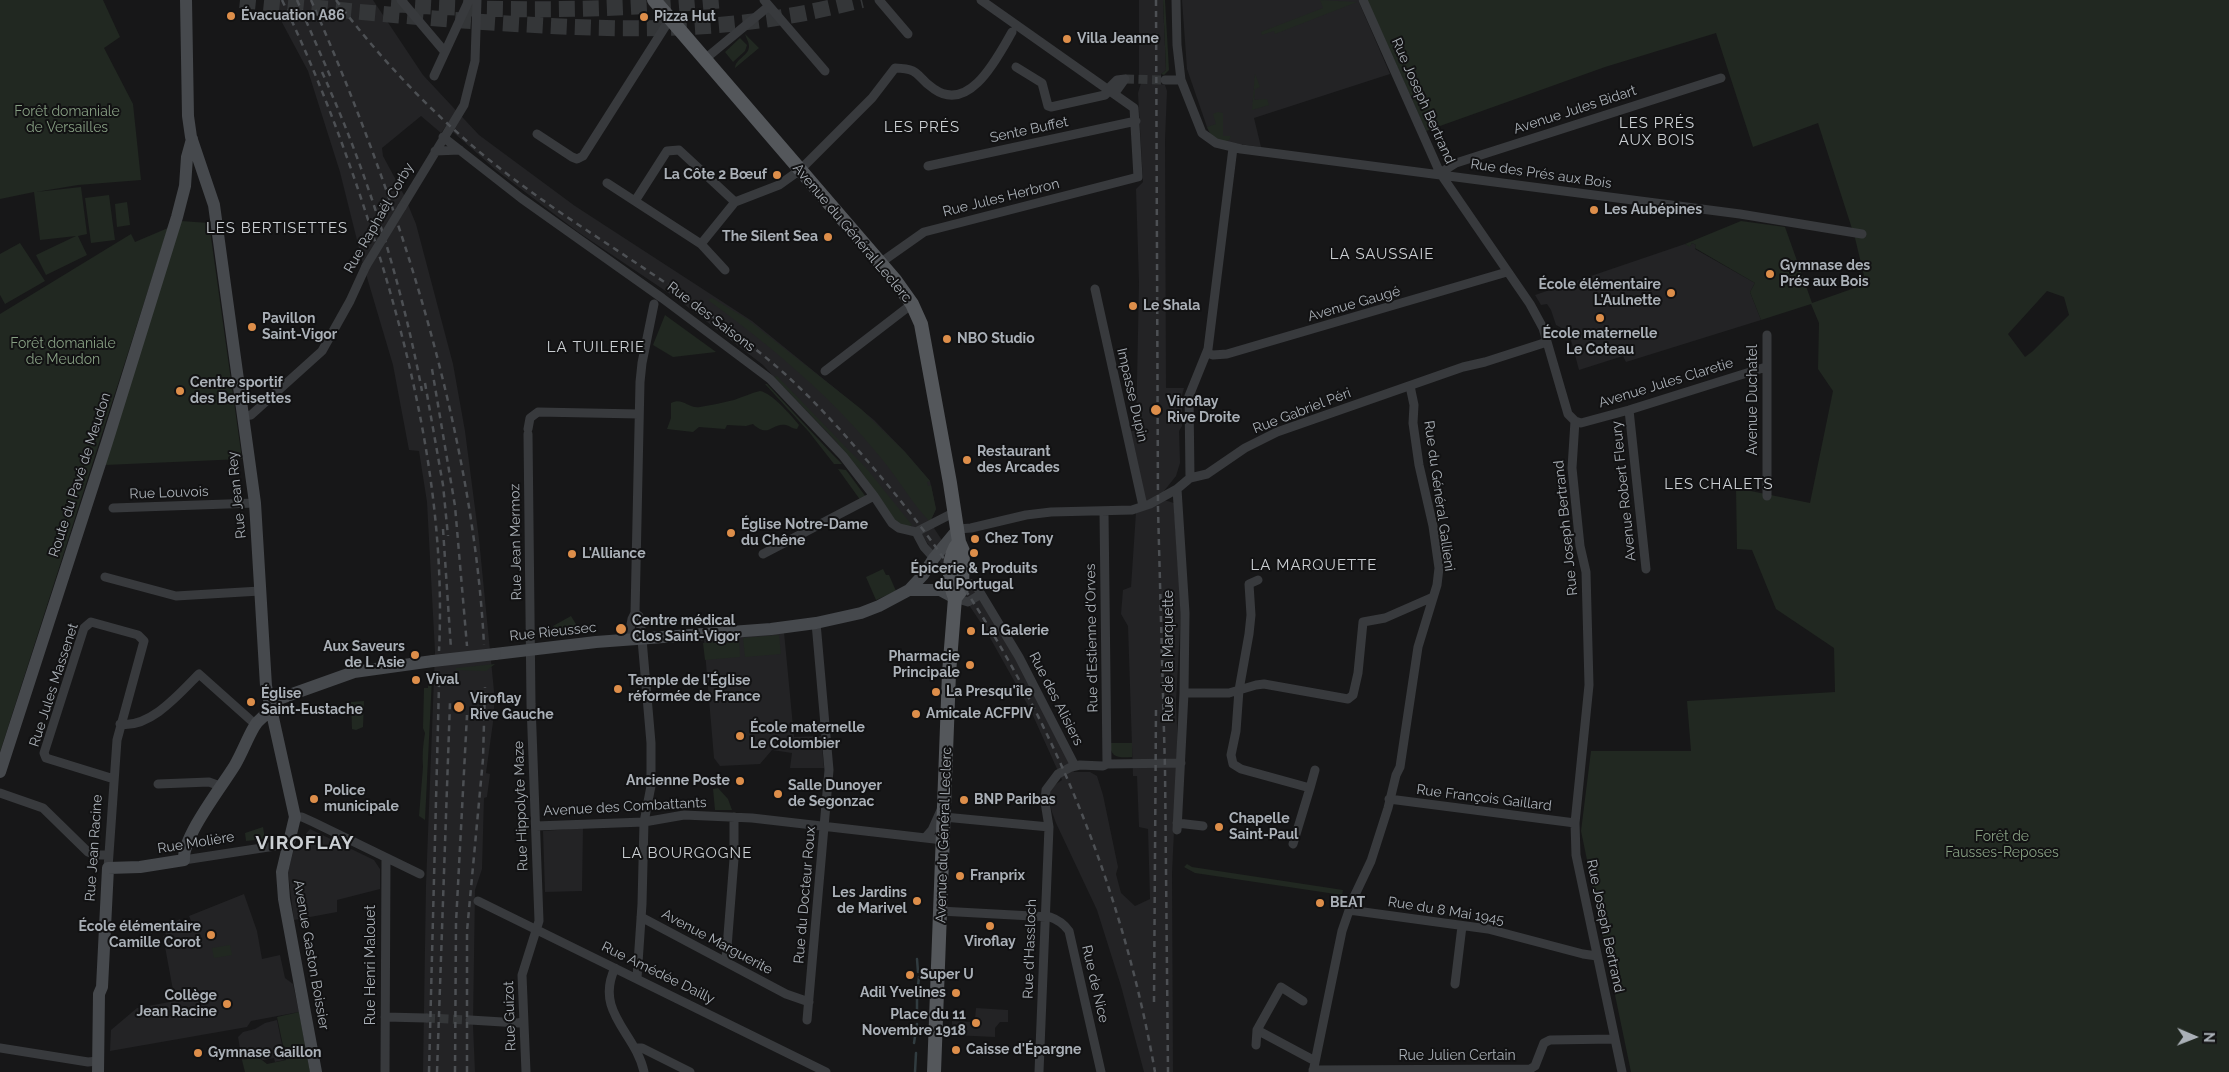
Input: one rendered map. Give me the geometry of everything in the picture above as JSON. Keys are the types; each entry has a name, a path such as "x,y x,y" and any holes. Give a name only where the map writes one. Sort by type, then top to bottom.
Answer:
{"main road":[{"name":"Avenue du Général Leclerc","path":"654,0 880,263 912,304 920,324 926,348 958,536 963,550 962,589 955,598"},
{"name":"Avenue du Général Leclerc","path":"934,1072 949,673 955,598 951,588 952,551 958,536"}],"street":[{"path":"186,0 188,116 192,139"},
{"path":"401,0 445,52"},
{"path":"434,76 469,0"},
{"name":"Rue Raphaël Corby","path":"244,416 251,415 322,351 350,301 366,266 427,162 462,110 470,86 475,61 477,0"},
{"path":"879,0 908,34"},
{"path":"981,0 1134,108 1136,121"},
{"name":"Rue des Prés aux Bois","path":"1176,0 1177,45 1181,80 1202,133 1216,143 1233,148 1424,173 1440,173 1740,214 1862,234"},
{"name":"Rue Joseph Bertrand","path":"1363,0 1440,173 1530,304 1543,328 1568,414 1575,421 1572,468 1580,546 1586,572 1589,686 1575,823 1577,862 1622,1072"},
{"path":"705,59 766,3 825,71"},
{"path":"537,134 572,157 583,156 670,19"},
{"path":"701,244 735,202 779,185 800,170 872,98 895,68 910,68 918,72 934,89 942,93 964,93 982,79 1012,32"},
{"path":"1016,67 1042,83 1048,106 1051,107 1105,95 1111,91"},
{"name":"Avenue Jules Bidart","path":"1440,173 1456,163 1721,78"},
{"path":"1165,80 1181,80"},
{"name":"Sente Buffet","path":"928,166 1136,121"},
{"name":"Rue Jules Herbron","path":"880,263 924,232 1138,177 1136,121"},
{"name":"Rue des Saisons","path":"443,137 522,198 662,298 770,379 843,456 874,496 892,524 898,528 916,532"},
{"name":"Rue Jean Rey","path":"192,139 214,205 255,503 262,648 266,686 294,811"},
{"name":"Route du Pavé de Meudon","path":"0,772 107,442 185,186 187,157 192,139"},
{"path":"1190,478 1188,400 1192,385 1207,353 1227,211 1233,148"},
{"path":"435,151 460,150"},
{"path":"635,201 667,151 679,150 735,202"},
{"path":"185,186 207,180"},
{"path":"607,183 701,244 725,270"},
{"name":"Avenue Gaugé","path":"1207,353 1213,355 1227,354 1507,272"},
{"name":"Impasse Dupin","path":"1095,289 1143,506"},
{"path":"637,978 644,822 650,786 651,743 635,640 639,616 635,613 639,414 642,363 654,304"},
{"path":"825,371 912,304"},
{"name":"Avenue Duchatel","path":"1767,335 1767,496"},
{"name":"Rue Gabriel Péri","path":"958,536 971,528 1026,515 1051,512 1104,512 1127,510 1143,506 1177,489 1190,478 1207,474 1245,448 1277,432 1463,367 1547,342"},
{"name":"Avenue Jules Claretie","path":"1575,421 1581,423 1629,410 1766,367"},
{"name":"Rue du Général Gallieni","path":"1314,1068 1337,951 1349,910 1371,862 1400,767 1418,647 1432,597 1438,585 1439,568 1433,526 1419,465 1413,423 1414,405 1410,386"},
{"name":"Avenue Robert Fleury","path":"1629,410 1646,569"},
{"name":"Rue Jean Mermoz","path":"532,650 528,432 530,418 538,412 639,414"},
{"name":"Rue de la Marquette","path":"1177,489 1184,604 1184,693 1177,826 1203,826"},
{"path":"763,554 874,496"},
{"name":"Rue Louvois","path":"113,508 255,503"},
{"path":"934,558 924,547 916,532 955,512"},
{"name":"Rue d'Estienne d'Orves","path":"1104,512 1107,764"},
{"name":"Rue Rieussec","path":"271,706 354,672 596,642 772,629 816,623 870,610 909,590 923,575 934,558 958,536"},
{"path":"105,577 170,596 260,591"},
{"path":"1258,580 1249,584 1249,634 1239,690 1236,731 1231,754 1233,764 1241,769 1310,788"},
{"name":"Rue des Alisiers","path":"962,583 974,584 981,594 1030,676 1075,766"},
{"path":"909,590 940,590 968,602 981,594"},
{"path":"1184,693 1218,694 1256,684 1264,684 1348,698 1353,695 1358,673 1363,622 1385,618 1432,597"},
{"name":"Rue Jules Massenet","path":"114,779 46,758 46,747 84,628 91,622 138,635 144,641"},
{"name":"Rue du Docteur Roux","path":"807,1020 829,770 816,623"},
{"name":"Rue Jean Racine","path":"98,1067 99,994 102,987 108,854 114,779 120,724 144,641"},
{"name":"Rue Hippolyte Maze","path":"532,650 531,704 539,921 536,931"},
{"path":"120,724 135,724 156,713 173,700 199,674 255,724"},
{"path":"184,860 184,854 190,837 234,766 255,724 267,713 271,706"},
{"path":"925,838 944,810 1049,827 1045,802 1046,790 1058,774 1075,766 1180,763"},
{"path":"1293,844 1315,770"},
{"path":"158,784 209,782 220,786"},
{"path":"0,793 43,808 88,852 96,855 108,854"},
{"name":"Rue François Gaillard","path":"1389,799 1575,823"},
{"path":"294,811 302,817 420,874"},
{"name":"Avenue Gaston Boissier","path":"294,811 282,872 284,899 316,1072"},
{"name":"Avenue des Combattants","path":"536,826 644,822 684,815 734,817 943,840"},
{"path":"726,960 734,859 734,817"},
{"name":"Rue d'Hassloch","path":"1039,1072 1049,827"},
{"name":"Rue Molière","path":"108,868 140,867 288,844"},
{"name":"Rue Henri Malouet","path":"385,1072 386,858"},
{"name":"Rue Amédée Dailly","path":"478,901 826,1072"},
{"name":"Rue du 8 Mai 1945","path":"1349,910 1488,930 1597,956"},
{"path":"940,911 1045,917"},
{"name":"Avenue Marguerite","path":"641,917 726,960 786,994 809,1002"},
{"name":"Rue de Nice","path":"1045,917 1059,920 1069,931 1101,1072"},
{"path":"1455,984 1462,926"},
{"name":"Rue Guizot","path":"526,1072 522,975 536,931"},
{"path":"615,968 609,990 611,1007 624,1032 636,1048 644,1072"},
{"path":"1256,1045 1257,1030 1281,987 1303,1001"},
{"path":"385,1017 426,1018"},
{"path":"470,1020 519,1023 523,1020"},
{"path":"1257,1030 1271,1043 1314,1068"},
{"name":"Rue Julien Certain","path":"1314,1068 1530,1069 1536,1066 1542,1046 1550,1040 1614,1039"},
{"path":"0,1048 88,1062 98,1067"},
{"path":"636,1048 642,1048 690,1072"}],"shaded area":[{"path":"270,0 373,0 423,75 479,135 575,206 752,321 874,420 905,452 930,481 936,509 930,522 972,586 1033,687 1074,772 1090,772 1097,776 1103,795 1118,867 1116,874 1121,893 1135,906 1150,899 1148,829 1139,827 1137,776 1133,776 1128,626 1121,614 1123,590 1131,587 1136,512 1144,509 1128,431 1136,431 1139,283 1136,189 1143,182 1138,93 1141,83 1139,74 1139,0 1163,0 1166,70 1161,74 1161,84 1165,85 1167,91 1165,140 1166,388 1184,388 1182,395 1182,426 1179,431 1180,463 1176,476 1164,491 1164,500 1174,503 1181,610 1176,702 1178,748 1172,873 1173,1072 1144,1072 1121,986 1097,910 1052,812 1048,797 1052,787 1062,780 1030,709 985,629 918,529 892,519 859,470 763,365 676,298 578,232 496,170 446,126 441,133 421,116 382,148 383,156 404,195 416,224 453,364 465,431 479,539 494,691 494,715 486,773 490,774 487,797 484,798 482,869 475,890 473,1025 475,1072 423,1072 426,885 435,652 427,502 419,451 409,450 393,365 363,264 340,172 308,71"},
{"path":"1182,0 1358,0 1390,74 1254,118 1261,147 1224,142 1210,134 1187,69"},
{"name":"École élémentaire L'Aulnette","path":"1692,243 1696,245 1695,249 1755,283 1750,292 1761,320 1626,362 1623,356 1579,370 1571,333 1556,325 1547,304 1541,305 1535,295 1685,244 1690,246"},
{"path":"784,632 794,737 821,736 824,768 790,768 792,753 772,750 760,764 720,766 714,758 704,640"},
{"path":"583,828 582,891 545,892 543,831"},
{"path":"310,829 374,860 380,869 380,889 337,900 337,912 294,920 288,872 294,848"},
{"name":"Collège Jean Racine","path":"244,894 257,931 262,959 280,955 285,978 293,984 299,1012 251,1021 247,1027 110,1051 111,1030 137,1008 175,1001 163,936 166,935 163,927 180,919 184,927 192,923 189,916"},
{"name":"Place du 11 Novembre 1918","path":"976,1008 1008,1010 1008,1022 1000,1022 995,1028 995,1037 952,1035 952,1021 972,1022 975,1019"},
{"path":"277,1020 286,1056 283,1056 284,1060 275,1062 274,1058 263,1060 258,1057 242,1060 238,1037 243,1032"}],"green space":[{"name":"Forêt domaniale de Versailles","path":"0,0 103,0 120,37 104,48 133,104 141,180 78,185 36,192 81,187 87,234 78,236 87,255 46,275 36,255 76,236 40,240 34,192 0,199"},
{"path":"1163,0 1165,0 1169,70 1164,75 1161,74 1166,70"},
{"path":"1320,0 1357,2 1275,34 1274,31 1262,35 1261,32 1323,8"},
{"name":"Forêt de Fausses-Reposes","path":"1367,0 2229,0 2229,1072 1631,1072 1581,831 1591,751 1691,751 1687,701 1835,692 1834,648 1776,609 1752,550 1737,549 1736,488 1810,503 1833,391 1818,369 1819,323 1811,304 1761,320 1750,292 1755,283 1695,248 1696,245 1692,243 1690,247 1685,244 1741,221 1785,227 1812,303 1866,284 1855,238 1818,123 1753,147 1716,33 1605,67 1426,131","holes":["2047,291 2064,297 2069,315 2025,357 2008,334"]},
{"path":"745,34 759,48 735,68 748,49 749,44"},
{"path":"740,38 747,45 745,51 733,62 725,52"},
{"path":"1255,74 1260,87 1255,89 1254,100 1267,99 1269,105 1252,110"},
{"path":"1223,113 1223,136 1231,136 1229,140 1221,141 1215,139 1207,127 1216,124 1213,114"},
{"path":"109,195 115,240 91,243 85,198"},
{"path":"127,202 130,225 117,227 115,204"},
{"name":"Centre sportif des Bertisettes","path":"181,221 209,223 242,459 105,465"},
{"name":"Forêt domaniale de Meudon","path":"168,228 0,752 0,314 131,234 135,242"},
{"path":"20,243 45,281 5,304 0,295 0,254"},
{"path":"712,298 747,319 861,409 905,452 930,481 927,482 928,486 931,485 936,509 930,522 881,458 842,414 778,354 708,300"},
{"path":"665,315 716,352 673,357 653,345"},
{"path":"777,376 866,468 912,525 904,526 892,519 860,470 839,447 838,443 774,377"},
{"path":"765,384 842,464 834,464 809,432"},
{"path":"760,391 776,400 786,410 799,425 797,429 781,425 763,430 753,424 746,426 727,425 725,429 699,427 693,432 667,429 671,418 671,403 679,401 700,407 734,400"},
{"path":"838,469 846,470 866,497 861,501"},
{"path":"883,569 886,575 889,575 896,591 876,600 866,577"},
{"path":"571,616 582,634 559,636 553,626"},
{"path":"779,635 781,654 745,657 743,638"},
{"path":"739,640 740,657 705,660 703,643"},
{"path":"495,664 486,671 456,670 456,668"},
{"path":"428,678 432,678 425,820 419,816 425,733 423,728 424,688 428,688"},
{"path":"364,701 363,727 356,730 352,729 351,702"},
{"path":"1110,743 1132,743 1132,757 1116,756 1110,748"},
{"path":"718,788 728,799 732,810 715,810 713,789"},
{"path":"263,827 265,839 246,841 245,833"},
{"path":"1187,864 1192,867 1343,890 1342,895 1195,873 1184,867"},
{"path":"230,945 232,955 214,958 212,948"},
{"path":"299,1012 310,1072 245,1072 242,1060 258,1057 267,1064 286,1060 277,1017"}],"waterway":[{"path":"917,959 918,972"},
{"path":"917,994 919,977"},
{"path":"917,996 917,1014"},
{"path":"914,1043 917,1024"},
{"path":"915,1072 916,1053"}],"tunnel":[{"path":"240,0 461,20 567,27 630,28 694,27 757,21 807,13 862,0"},
{"path":"391,4 433,7 557,9 681,4 723,0"},
{"path":"1125,79 1165,80"},
{"path":"426,1018 470,1020"}],"railway":[{"path":"282,0 308,57 342,144 372,232 402,334 414,386 432,492 438,545 439,651"},
{"path":"297,0 331,78"},
{"path":"311,0 343,75 373,154 401,234 426,316 447,398 465,481 477,564 484,645"},
{"path":"336,0 402,78 476,149 550,205 715,318 785,374 821,409 876,471 928,537 976,606 1018,678 1056,753 1088,830 1115,909 1138,990 1155,1072"},
{"path":"1156,0 1158,508 1165,769 1168,1072"},
{"path":"322,72 354,149 381,228 404,309 422,391"},
{"path":"432,369 455,506 467,646"},
{"path":"425,383 443,485 448,536"},
{"path":"443,529 451,649"},
{"path":"429,1072 439,685"},
{"path":"467,1072 467,931 483,759 485,687"},
{"path":"437,1072 450,702"},
{"path":"1154,1002 1156,709"},
{"path":"455,1072 456,923 467,715"}],"place":[{"name":"Évacuation A86","path":"231,16"},
{"name":"Pizza Hut","path":"644,17"},
{"name":"Villa Jeanne","path":"1067,39"},
{"name":"La Côte 2 Bœuf","path":"777,175"},
{"name":"Les Aubépines","path":"1594,210"},
{"name":"The Silent Sea","path":"828,237"},
{"name":"Gymnase des Prés aux Bois","path":"1770,274"},
{"name":"École élémentaire L'Aulnette","path":"1671,293"},
{"name":"Le Shala","path":"1133,306"},
{"name":"École maternelle Le Coteau","path":"1600,318"},
{"name":"Pavillon Saint-Vigor","path":"252,327"},
{"name":"NBO Studio","path":"947,339"},
{"name":"Centre sportif des Bertisettes","path":"180,391"},
{"name":"Viroflay Rive Droite","path":"1156,410"},
{"name":"Restaurant des Arcades","path":"967,460"},
{"name":"Église Notre-Dame du Chêne","path":"731,533"},
{"name":"Chez Tony","path":"975,539"},
{"name":"Épicerie & Produits du Portugal","path":"974,553"},
{"name":"L'Alliance","path":"572,554"},
{"name":"Centre médical Clos Saint-Vigor","path":"621,629"},
{"name":"La Galerie","path":"971,631"},
{"name":"Aux Saveurs de L Asie","path":"415,655"},
{"name":"Pharmacie Principale","path":"970,665"},
{"name":"Vival","path":"416,680"},
{"name":"Temple de l'Église réformée de France","path":"618,689"},
{"name":"La Presqu'île","path":"936,692"},
{"name":"Église Saint-Eustache","path":"251,702"},
{"name":"Viroflay Rive Gauche","path":"459,707"},
{"name":"Amicale ACFPIV","path":"916,714"},
{"name":"École maternelle Le Colombier","path":"740,736"},
{"name":"Ancienne Poste","path":"740,781"},
{"name":"Salle Dunoyer de Segonzac","path":"778,794"},
{"name":"Police municipale","path":"314,799"},
{"name":"BNP Paribas","path":"964,800"},
{"name":"Chapelle Saint-Paul","path":"1219,827"},
{"name":"Franprix","path":"960,876"},
{"name":"Les Jardins de Marivel","path":"917,901"},
{"name":"BEAT","path":"1320,903"},
{"name":"Viroflay","path":"990,926"},
{"name":"École élémentaire Camille Corot","path":"211,935"},
{"name":"Super U","path":"910,975"},
{"name":"Adil Yvelines","path":"956,993"},
{"name":"Collège Jean Racine","path":"227,1004"},
{"name":"Place du 11 Novembre 1918","path":"976,1023"},
{"name":"Caisse d'Épargne","path":"956,1050"},
{"name":"Gymnase Gaillon","path":"198,1053"}],"district":[{"name":"LES PRÉS","path":"922,127"},
{"name":"LES PRÉS AUX BOIS","path":"1657,132"},
{"name":"LES BERTISETTES","path":"277,228"},
{"name":"LA SAUSSAIE","path":"1382,254"},
{"name":"LA TUILERIE","path":"596,347"},
{"name":"LES CHALETS","path":"1719,484"},
{"name":"LA MARQUETTE","path":"1314,565"},
{"name":"VIROFLAY","path":"305,843"},
{"name":"LA BOURGOGNE","path":"687,853"}]}
